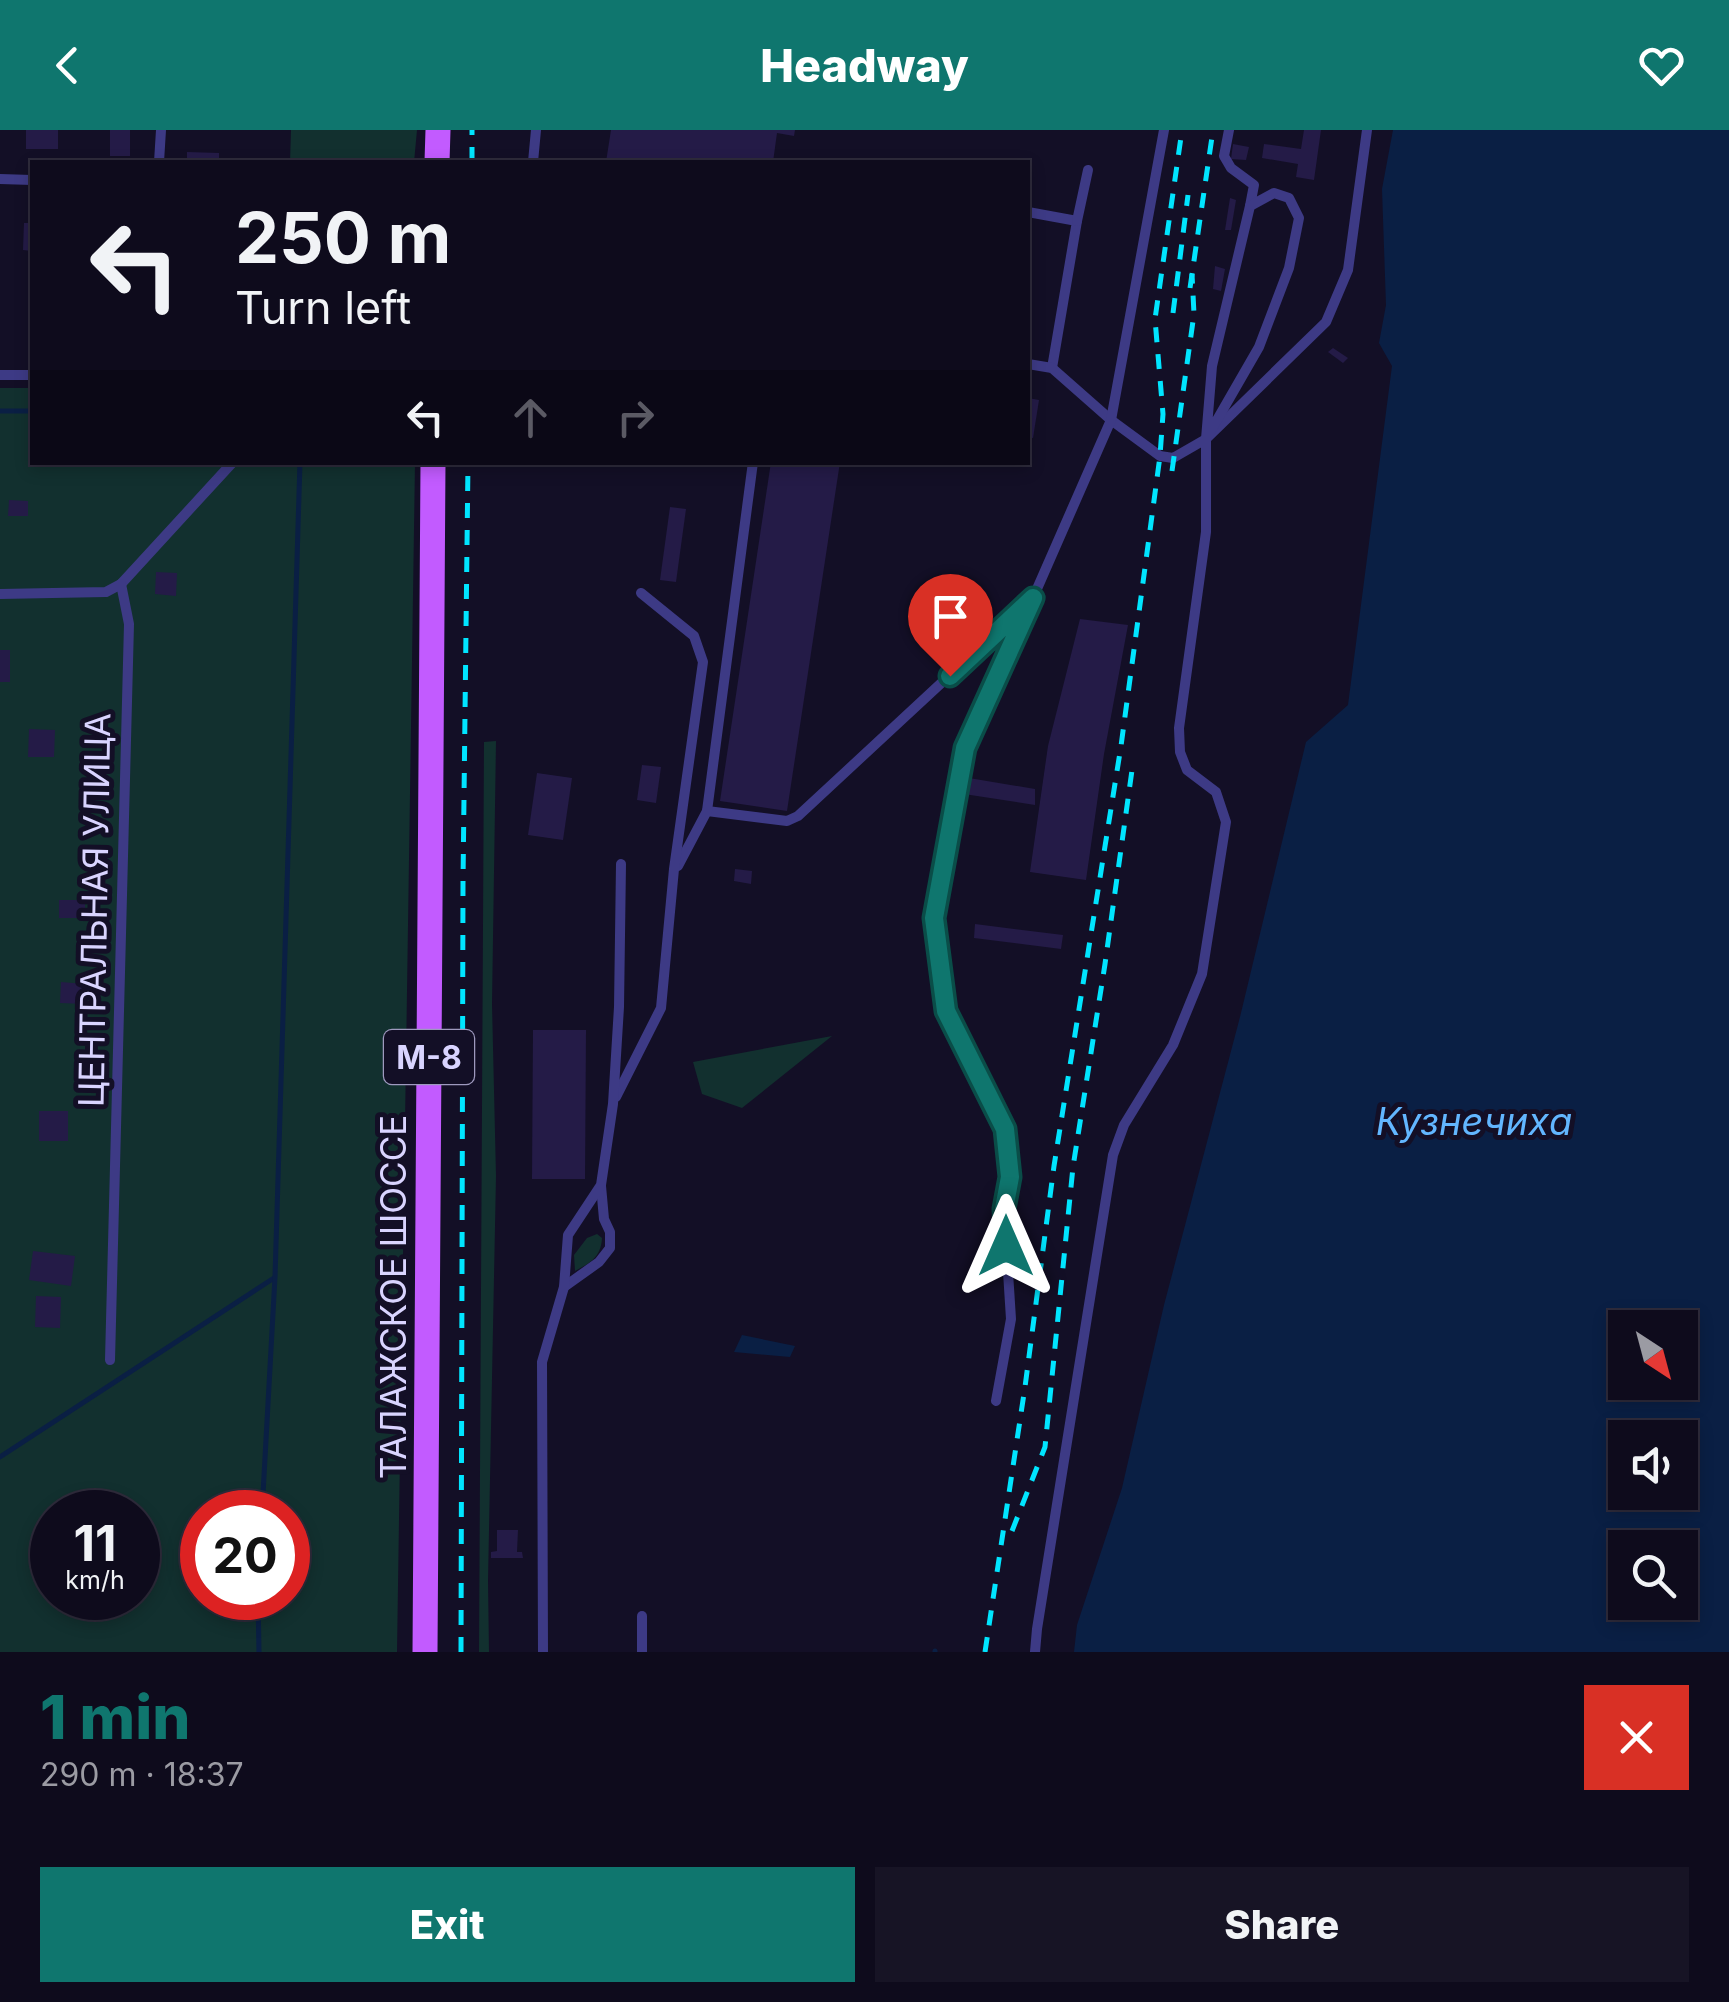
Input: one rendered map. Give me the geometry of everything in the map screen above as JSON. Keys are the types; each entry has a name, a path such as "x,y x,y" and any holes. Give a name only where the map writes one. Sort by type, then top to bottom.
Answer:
{"main road":[{"path":"438,130 438,160"},
{"name":"ТАЛАЖСКОЕ ШОССЕ","path":"426,1652 433,465"}],"lane":[{"path":"159,160 161,130"},
{"path":"533,160 536,130"},
{"path":"996,1401 1010,1319 1004,1209 1010,1177 1005,1129 946,1011 934,918 965,748 1110,420 1164,130"},
{"path":"1035,1652 1113,1155 1124,1125 1173,1046 1202,974 1226,822 1216,792 1187,770 1180,752 1179,728 1206,532 1206,440 1212,366 1254,185 1231,168 1224,156 1229,130"},
{"path":"1030,364 1052,368 1110,420 1160,456 1173,458 1206,440 1326,322 1348,270 1367,130"},
{"path":"1052,368 1088,170"},
{"path":"0,179 30,180"},
{"path":"1206,440 1259,347 1289,268 1299,218 1288,198 1274,194 1250,206"},
{"path":"1030,212 1076,221"},
{"path":"0,375 30,375"},
{"path":"0,594 106,592 120,584 230,465"},
{"path":"674,874 707,811 752,465"},
{"name":"ЦЕНТРАЛЬНАЯ УЛИЦА","path":"110,1360 129,624 120,584"},
{"path":"613,1104 662,1008 674,874 703,662 694,636 641,594"},
{"path":"707,811 787,822 798,816 1033,598"},
{"path":"564,1287 599,1262 610,1248 601,1185 613,1104 619,1007 620,864"},
{"path":"543,1652 542,1362 564,1287 568,1235 601,1185"},
{"path":"642,1616 642,1652"}],"green space":[{"path":"291,130 417,130 414,160 290,160"},
{"path":"0,388 30,388 30,465 415,465 397,1652 0,1652"},
{"path":"496,741 492,1004 496,1176 489,1652 479,1652 484,742"},
{"path":"832,1036 742,1108 702,1094 693,1062"},
{"path":"597,1234 602,1238 597,1255 575,1271 574,1255 587,1238"}],"water":[{"name":"Кузнечиха","path":"1393,130 1729,130 1729,1652 1074,1652 1077,1625 1122,1488 1164,1305 1240,1017 1306,742 1348,705 1392,366 1379,343 1386,305 1382,189"},
{"path":"742,1335 795,1346 790,1357 734,1352"}],"building":[{"path":"26,130 58,130 58,149 26,149"},
{"path":"110,130 130,130 130,156 110,156"},
{"path":"611,130 795,130 794,136 777,133 773,160 606,160"},
{"path":"1304,130 1321,130 1314,180 1296,177 1298,164 1262,158 1264,144 1301,149"},
{"path":"1233,144 1249,147 1246,160 1231,159"},
{"path":"187,152 219,153 219,160 187,160"},
{"path":"1230,198 1236,200 1231,230 1225,230"},
{"path":"24,223 30,223 30,251 23,250"},
{"path":"1215,266 1225,269 1221,291 1213,289"},
{"path":"1333,348 1348,358 1343,363 1328,352"},
{"path":"1030,398 1039,400 1033,438 1030,437"},
{"path":"771,465 840,465 787,811 720,801"},
{"path":"9,500 28,501 28,516 8,516"},
{"path":"670,507 686,509 676,582 660,580"},
{"path":"156,572 177,573 176,596 155,594"},
{"path":"1080,619 1128,625 1086,880 1030,872 1048,746"},
{"path":"0,650 10,650 10,682 0,682"},
{"path":"29,729 55,730 54,757 28,757"},
{"path":"642,765 661,767 656,803 637,800"},
{"path":"537,773 572,778 563,840 528,835"},
{"path":"969,778 1035,789 1035,805 964,794"},
{"path":"735,869 752,871 751,884 734,881"},
{"path":"59,900 85,900 85,918 59,918"},
{"path":"975,924 1063,935 1061,949 974,938"},
{"path":"61,982 85,984 84,1004 60,1003"},
{"path":"533,1030 586,1030 585,1179 532,1179"},
{"path":"39,1111 68,1111 68,1141 39,1141"},
{"path":"33,1251 75,1256 71,1286 29,1280"},
{"path":"36,1296 61,1297 60,1328 35,1327"},
{"path":"497,1530 518,1530 517,1552 522,1552 523,1558 491,1558 491,1552 497,1551"}],"waterway":[{"path":"0,411 30,411"},
{"path":"263,1490 275,1277 300,465"},
{"path":"0,1457 274,1278"},
{"path":"258,1620 259,1652"}],"railway":[{"path":"472,130 472,160"},
{"path":"985,1652 1054,1166 1121,746 1160,456 1163,414 1155,319 1182,130"},
{"path":"1190,288 1213,130"},
{"path":"1173,313 1188,195"},
{"path":"1172,471 1194,314 1192,274"},
{"path":"461,1652 468,465"},
{"path":"1012,1531 1045,1447 1073,1167 1133,763"}],"route":[{"path":"950,676 1033,598 965,748 934,918 946,1011 1005,1129 1010,1177 1004,1209 1006,1246"}]}
